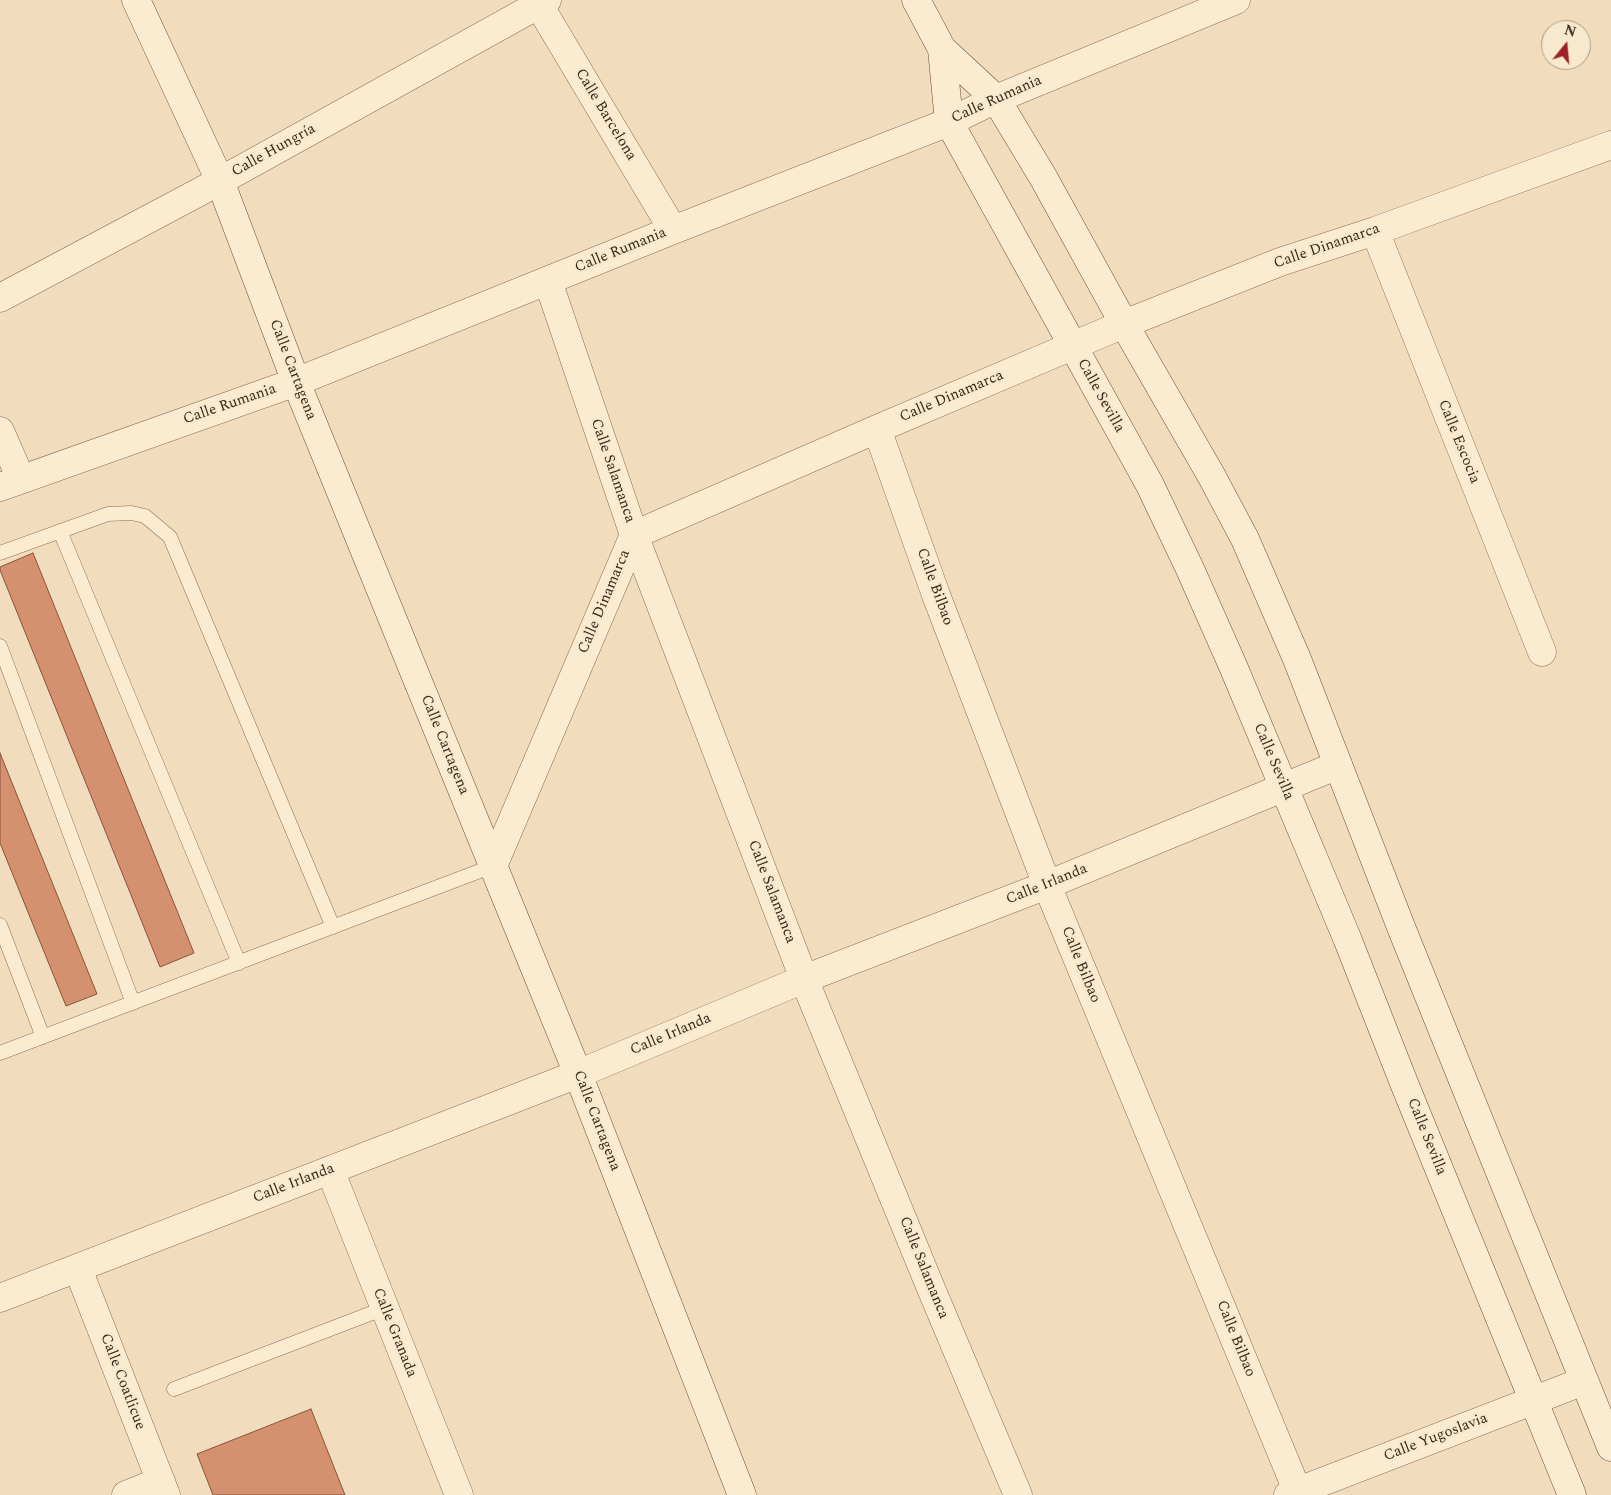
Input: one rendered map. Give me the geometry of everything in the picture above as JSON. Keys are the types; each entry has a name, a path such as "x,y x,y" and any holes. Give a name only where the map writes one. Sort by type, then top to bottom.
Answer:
{"street":[{"name":"Calle Cartagena","path":"136,0 220,181 296,382 578,1074 742,1495"},
{"name":"Calle Sevilla","path":"916,0 942,48 996,99 1211,475 1245,539 1296,659 1404,936 1611,1447"},
{"name":"Calle Hungría","path":"0,298 220,181 541,1"},
{"name":"Calle Barcelona","path":"541,1 673,230"},
{"name":"Calle Rumania","path":"10,483 296,382 673,230 949,122 996,99 1226,2"},
{"name":"Calle Sevilla","path":"942,48 949,122 1150,485 1186,561 1285,788 1347,938 1572,1495"},
{"name":"Calle Dinamarca","path":"494,866 634,535 1124,324 1280,262 1374,231 1611,144"},
{"name":"Calle Escocia","path":"1374,231 1542,652"},
{"name":"Calle Salamanca","path":"548,280 634,535 804,980 1018,1495"},
{"name":"Calle Bilbao","path":"877,429 936,595 1047,885 1295,1494"},
{"path":"0,431 10,483"},
{"name":"Calle Irlanda","path":"0,1298 578,1074 804,980 1047,885 1338,765"},
{"name":"Calle Granada","path":"330,1170 459,1495"},
{"name":"Calle Coatlicue","path":"78,1269 163,1488"},
{"name":"Calle Yugoslavia","path":"1295,1494 1584,1381"},
{"path":"126,1495 163,1488"}],"lane":[{"path":"0,553 108,514 131,513 145,516 170,537 333,927"},
{"path":"60,531 239,963"},
{"path":"0,646 133,1003"},
{"path":"0,1054 494,866"},
{"path":"0,925 43,1037"},
{"path":"174,1388 384,1308"}],"building":[{"path":"33,553 194,953 160,967 0,570 0,567"},
{"path":"0,753 97,994 66,1006 0,843"},
{"path":"311,1409 345,1495 213,1495 197,1454"}]}
